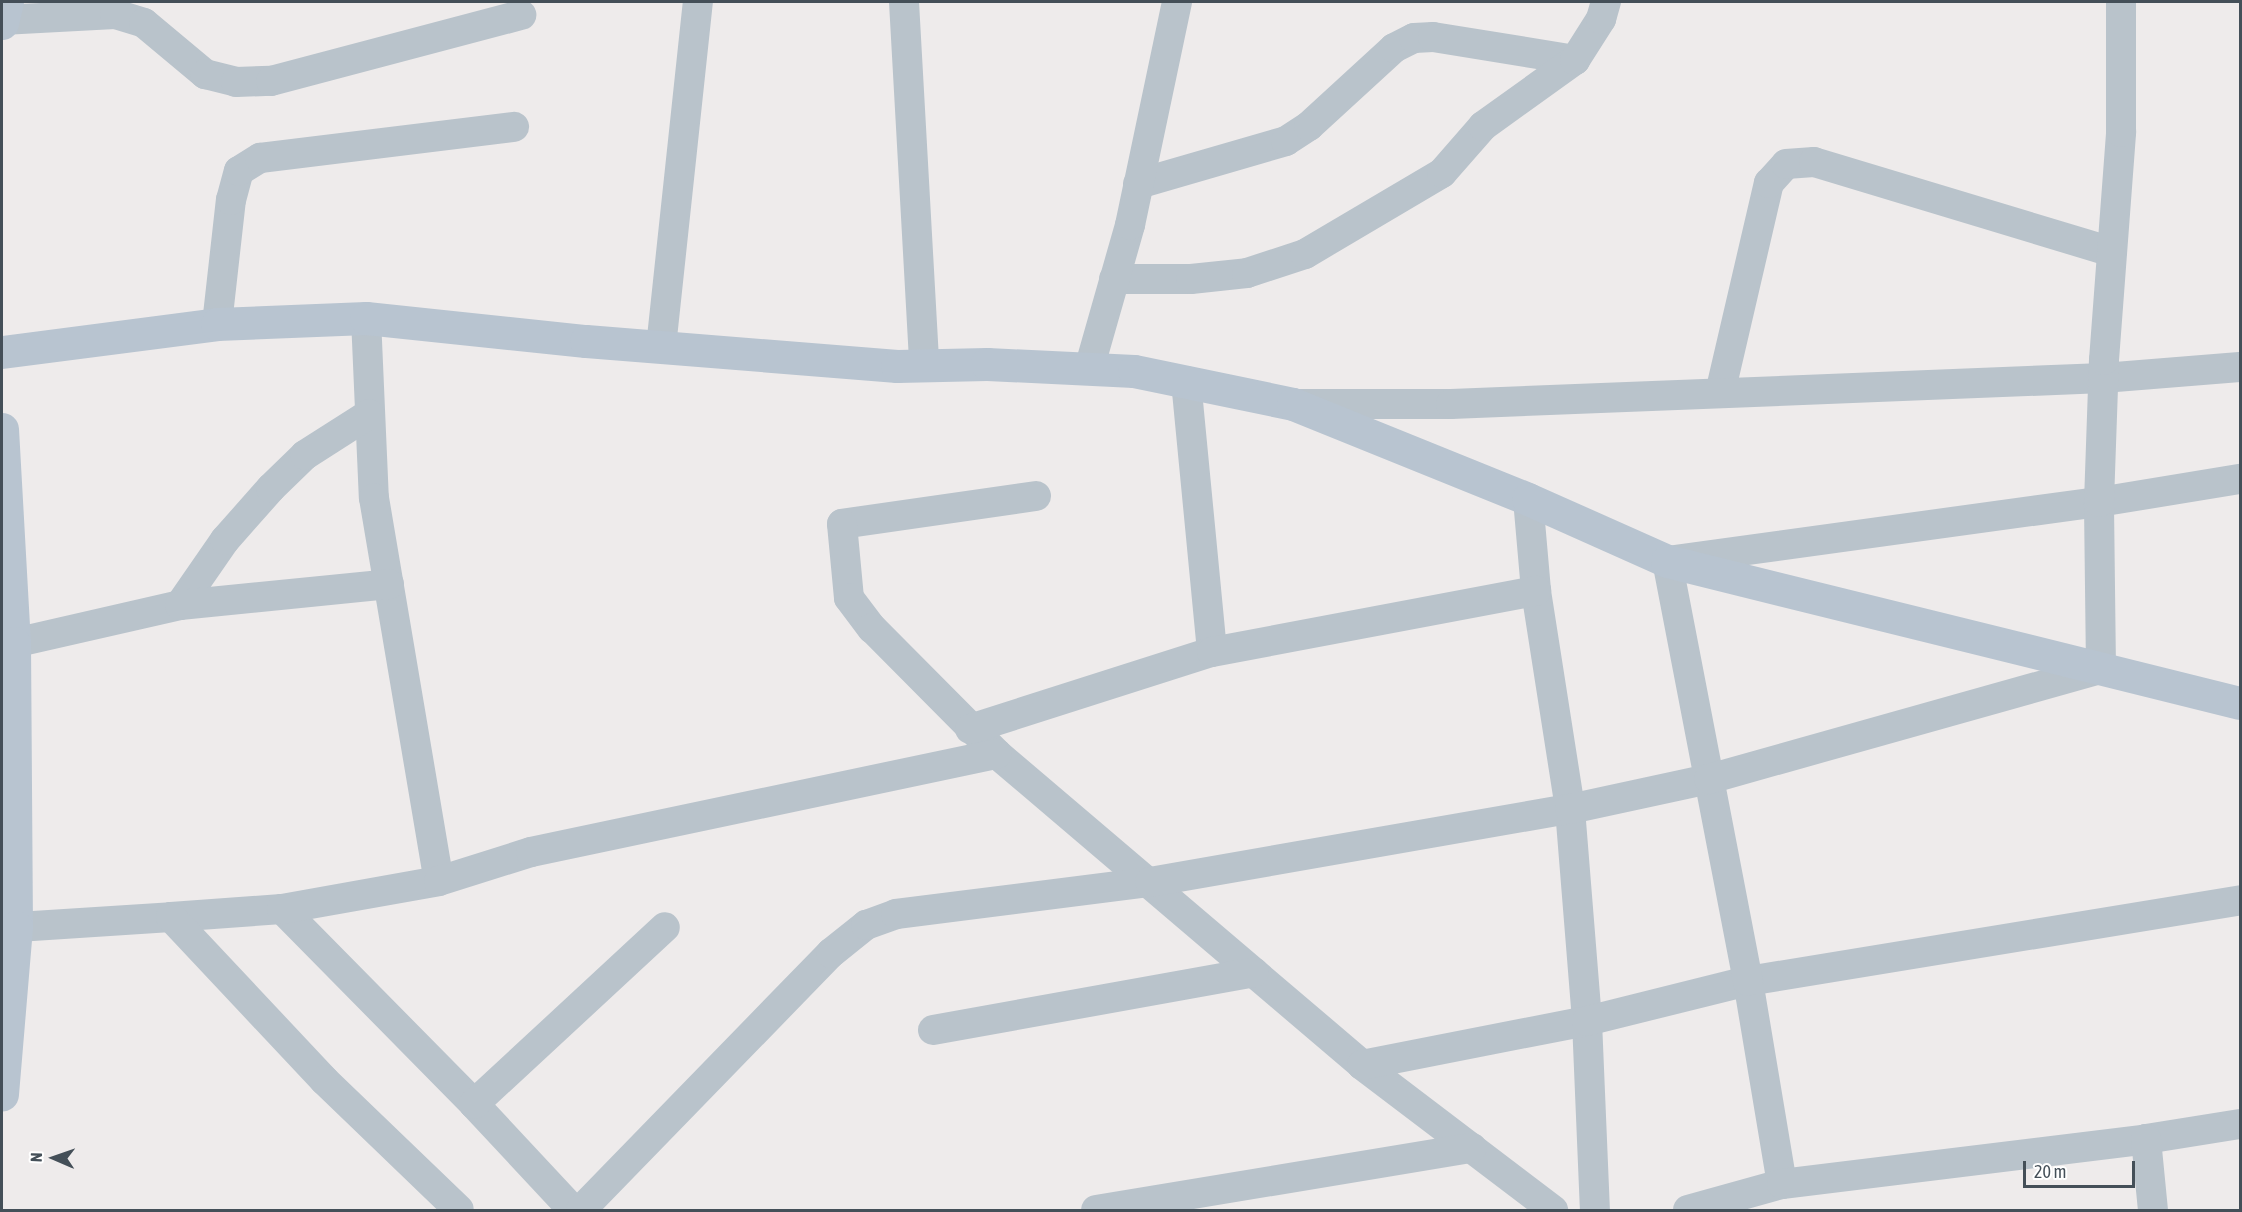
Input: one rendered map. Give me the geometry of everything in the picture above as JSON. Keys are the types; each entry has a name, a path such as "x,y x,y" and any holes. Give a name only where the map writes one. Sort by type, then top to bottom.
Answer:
{"street":[{"path":"7,2 2,22 115,14 144,23 205,74 236,82 271,81 521,15"},
{"path":"661,347 698,2"},
{"path":"904,2 924,365"},
{"path":"1089,369 1138,184 1177,2"},
{"path":"1114,279 1191,279 1247,273 1305,254 1442,173 1483,126 1575,60 1601,19 1606,2"},
{"path":"2101,669 2099,502 2103,378 2121,132 2121,2"},
{"path":"1138,184 1286,141 1309,126 1394,48 1413,38 1433,37 1575,60"},
{"path":"217,324 231,200 240,171 260,158 514,127"},
{"path":"1720,393 1770,183 1786,164 1814,162 2112,252"},
{"path":"366,318 375,498 439,881"},
{"path":"2,352 217,324 366,318 661,347 924,365 1134,370 1293,404 1528,499 1667,561 2241,703"},
{"path":"1293,404 1451,404 2103,378 2241,367"},
{"path":"1186,381 1212,652"},
{"path":"180,604 225,540 271,488 305,455 369,414"},
{"path":"2,429 14,643 9,927 2,1094"},
{"path":"1667,561 2099,502 2241,479"},
{"path":"1036,496 842,524 849,598 872,628 997,754 1362,1065 1554,1210"},
{"path":"1528,499 1536,591 1570,809 1587,1021 1595,1210"},
{"path":"1667,561 1748,981 1782,1184"},
{"path":"14,643 180,604 389,584"},
{"path":"970,729 1212,652 1536,591"},
{"path":"581,1210 831,953 866,925 896,914 1150,882 1570,809 1709,779 2101,669"},
{"path":"9,927 282,909 439,881 531,852 997,754"},
{"path":"1362,1065 1587,1021 1748,981 2241,900"},
{"path":"282,909 474,1104 573,1210"},
{"path":"171,916 324,1080 459,1210"},
{"path":"474,1104 665,927"},
{"path":"933,1030 1254,972"},
{"path":"1688,1210 1782,1184 2146,1139 2241,1124"},
{"path":"2146,1139 2153,1210"},
{"path":"1096,1210 1472,1148"}]}
